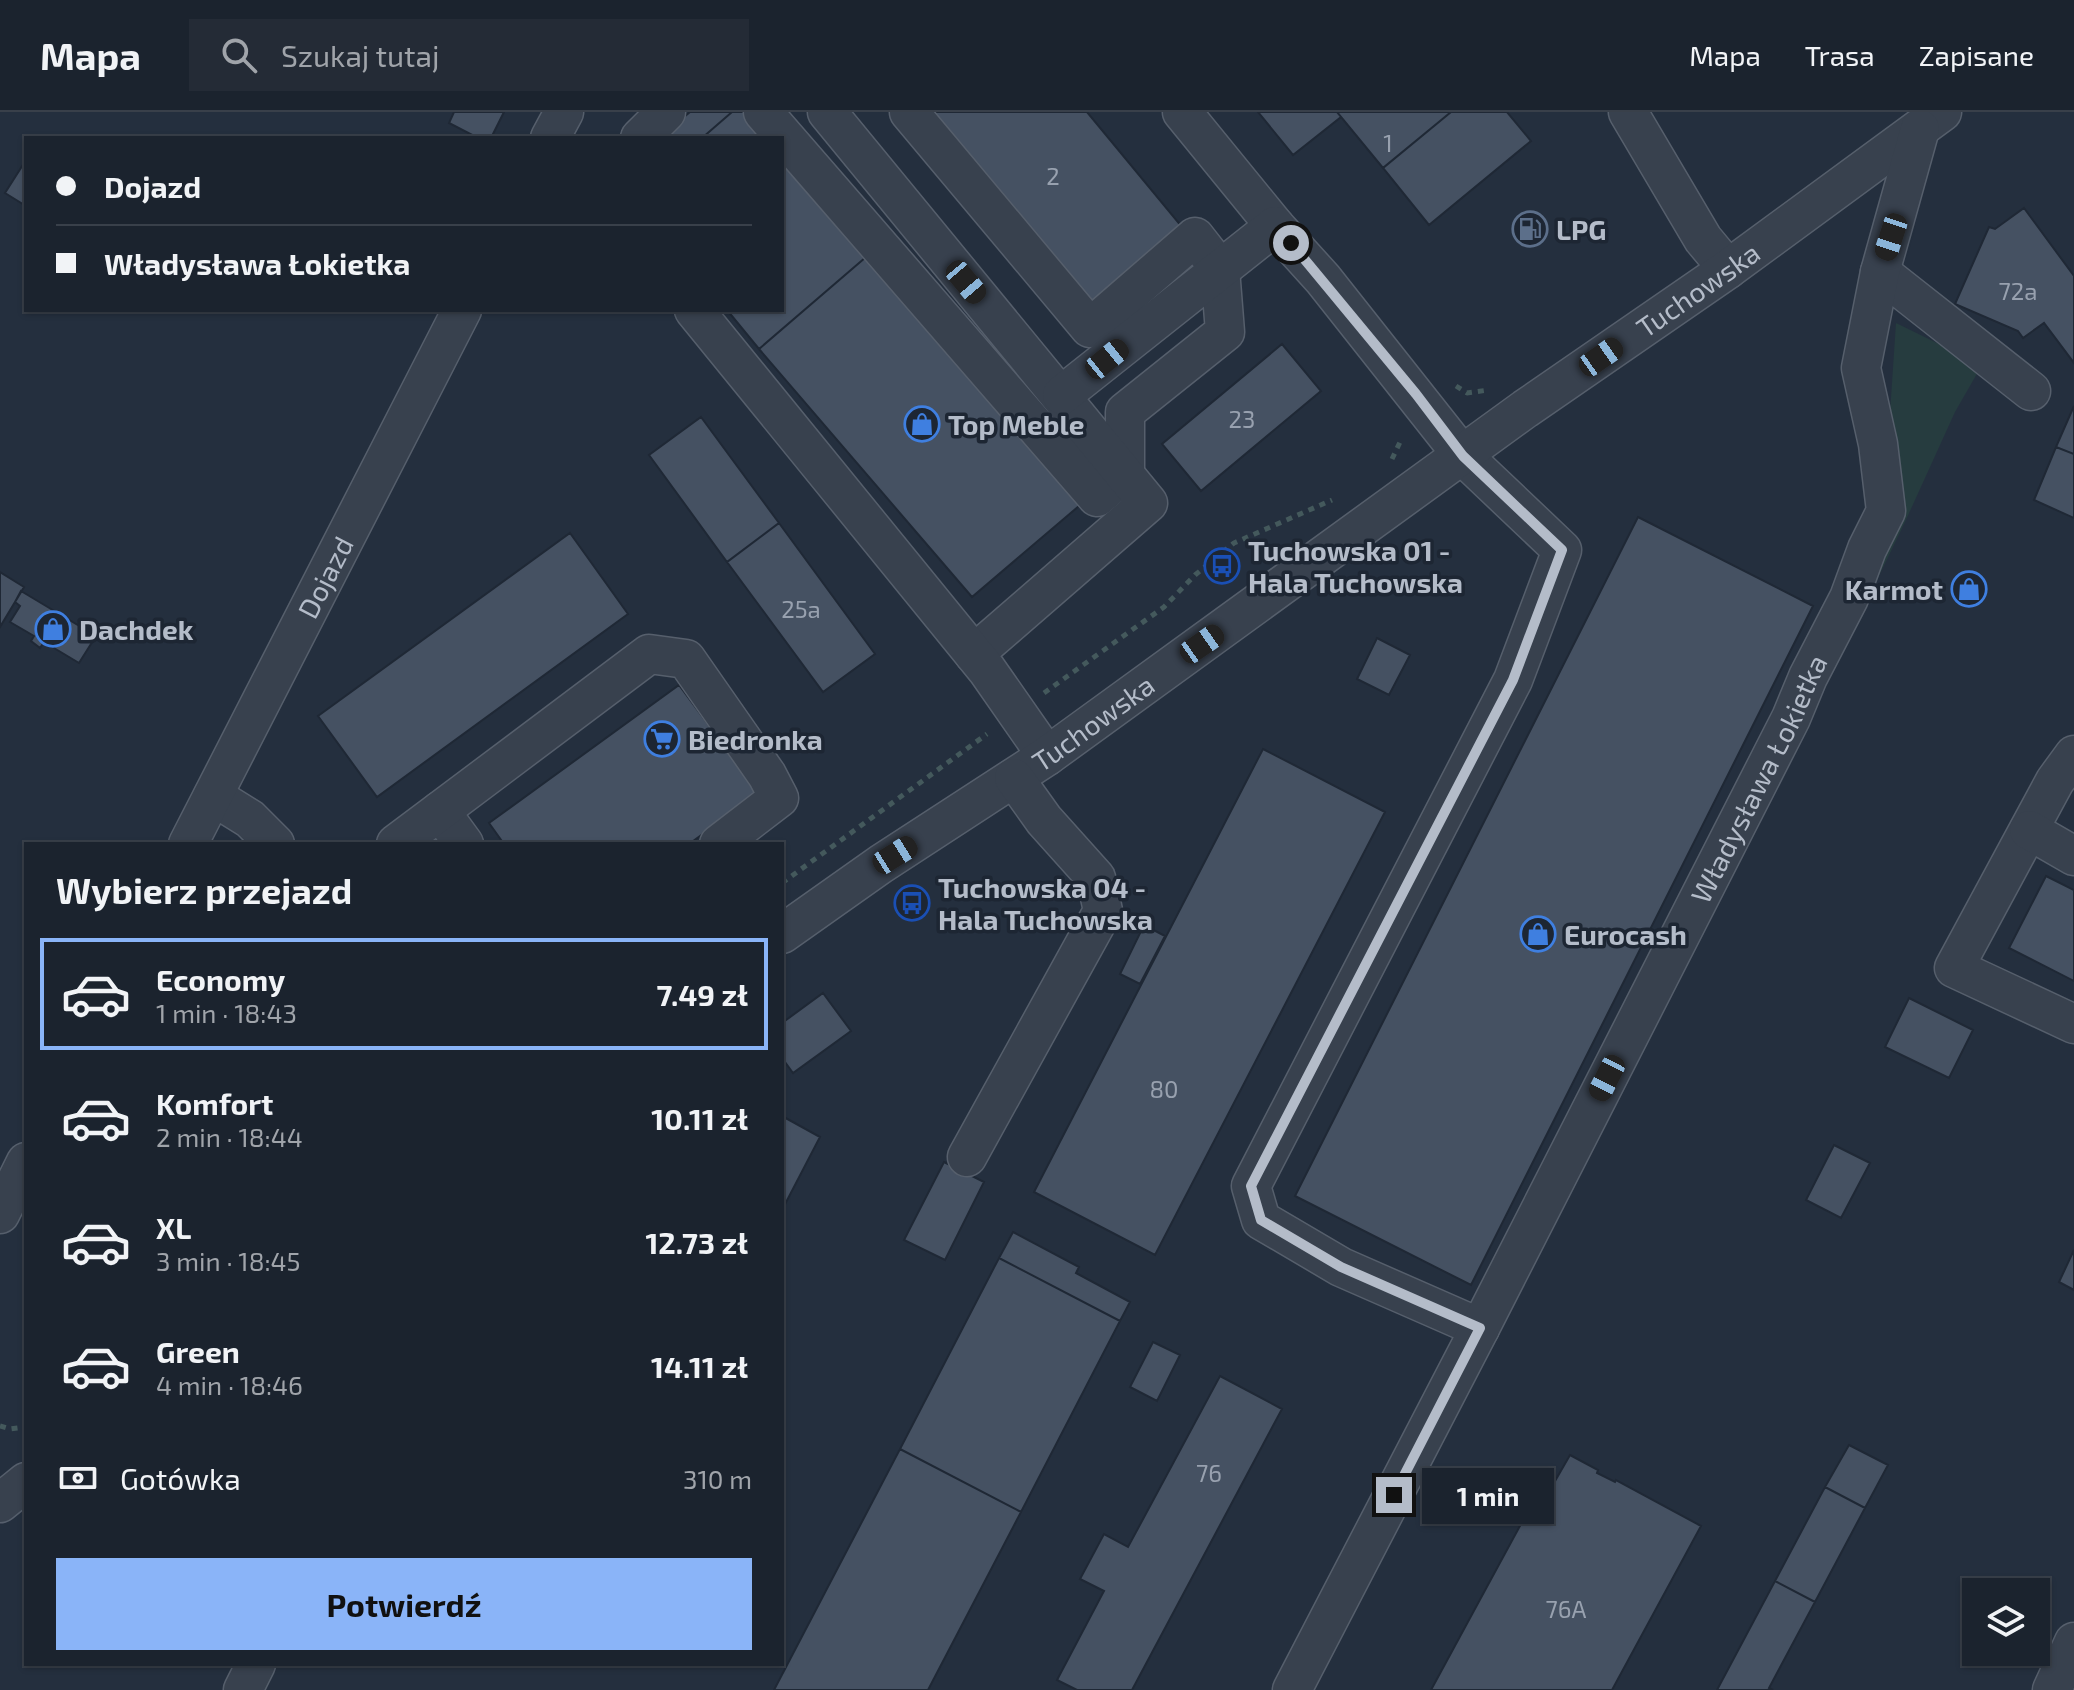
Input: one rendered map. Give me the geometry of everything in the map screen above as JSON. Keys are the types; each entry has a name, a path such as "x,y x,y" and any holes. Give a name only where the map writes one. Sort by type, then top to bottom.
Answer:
{"street":[{"path":"551,136 564,112"},
{"path":"642,136 666,112"},
{"path":"763,112 784,136"},
{"path":"827,112 1148,503 974,654"},
{"path":"784,136 1097,497 1125,473 1125,412 1225,332 1220,269 1195,237 1090,328 909,112"},
{"path":"1182,112 1275,226 1323,279 1463,456 1562,550 1513,680 1251,1186 1261,1220 1341,1267 1480,1328"},
{"path":"1628,112 1703,239 1728,269"},
{"name":"Tuchowska","path":"784,933 881,864 1047,756 1931,120"},
{"name":"Władysława Łokietka","path":"1292,1690 1791,718 1808,677 1849,598 1867,549 1886,511 1878,444 1861,368 1880,272 1931,120"},
{"path":"1062,395 1275,226"},
{"path":"1880,272 2031,391"},
{"name":"Dojazd","path":"189,842 461,312"},
{"path":"696,312 974,654 1047,756"},
{"path":"399,842 649,654 686,659 767,775 779,798 722,842"},
{"path":"2074,755 2055,781 1954,968 2074,1024"},
{"path":"967,1157 1103,911 1096,878 1044,820 1014,778"},
{"path":"213,796 250,819 273,842"},
{"path":"440,811 463,842"},
{"path":"2029,830 2074,856"},
{"path":"0,1214 24,1166"},
{"path":"2052,1690 2074,1642"},
{"path":"243,1690 255,1666"}],"path":[{"path":"1389,463 1402,443 1396,409 1416,394 1443,379 1467,393 1501,389"},
{"path":"784,882 1164,607 1195,575 1234,543 1334,499"},
{"path":"0,1426 10,1429 24,1427"}],"green space":[{"path":"1896,323 1982,365 1955,412 1808,723 1847,621 1890,413"}],"building":[{"path":"454,112 504,112 492,136 474,136 449,123"},
{"path":"690,112 732,112 704,136 661,136"},
{"path":"732,112 752,112 773,136 704,136"},
{"path":"915,112 1087,112 1192,239 1090,324"},
{"path":"1258,112 1337,112 1341,117 1293,155"},
{"path":"1337,112 1451,112 1383,168"},
{"path":"1451,112 1507,112 1531,141 1429,225 1383,168"},
{"path":"784,148 873,251 759,349 729,312 784,312"},
{"path":"24,163 24,205 5,193"},
{"path":"2024,208 2074,276 2074,363 2044,323 2023,338 2018,331 1955,304 1989,227 1995,229"},
{"name":"Top Meble","path":"873,251 1086,500 972,597 759,349"},
{"path":"1282,344 1321,391 1201,491 1162,444"},
{"path":"2074,406 2074,454 2056,447"},
{"path":"701,417 779,523 727,562 649,455"},
{"path":"2056,447 2074,454 2074,518 2034,500"},
{"name":"Eurocash","path":"1638,517 1813,606 1471,1285 1295,1196"},
{"path":"779,523 875,654 823,692 727,562"},
{"path":"570,533 628,614 377,797 318,716"},
{"path":"0,572 24,587 0,627"},
{"name":"Dachdek","path":"21,591 96,636 79,663 44,642 40,648 31,641 34,636 10,622 20,606 15,602"},
{"path":"1377,638 1410,655 1389,695 1357,679"},
{"name":"Biedronka","path":"679,685 759,793 692,842 503,842 489,823"},
{"path":"1263,749 1385,812 1155,1255 1034,1192"},
{"path":"2046,876 2074,890 2074,981 2009,948"},
{"path":"1144,925 1165,936 1140,984 1120,974"},
{"path":"823,993 851,1031 793,1073 784,1063 784,1022"},
{"path":"1909,998 1973,1030 1949,1078 1885,1047"},
{"path":"784,1117 820,1137 784,1206"},
{"path":"1834,1145 1870,1163 1841,1218 1806,1200"},
{"path":"944,1162 984,1182 945,1260 904,1240"},
{"path":"1013,1232 1079,1267 1076,1273 1130,1302 1120,1321 999,1258"},
{"path":"2074,1250 2074,1290 2059,1282"},
{"path":"999,1258 1120,1321 1021,1512 900,1449"},
{"path":"1153,1342 1180,1355 1157,1401 1130,1387"},
{"path":"1220,1376 1282,1409 1132,1690 1077,1690 1057,1680 1104,1591 1080,1579 1104,1534 1128,1547"},
{"path":"1849,1445 1888,1465 1865,1508 1825,1487"},
{"path":"900,1449 1021,1512 928,1690 774,1690"},
{"path":"1570,1455 1598,1470 1597,1473 1701,1526 1612,1690 1431,1690 1547,1476 1555,1481"},
{"path":"1825,1487 1865,1508 1815,1602 1775,1581"},
{"path":"1775,1581 1815,1602 1769,1688 1773,1690 1717,1690"}],"place":[{"name":"LPG","path":"1530,229"},
{"name":"Top Meble","path":"922,424"},
{"name":"Tuchowska 01 - Hala Tuchowska","path":"1222,566"},
{"name":"Karmot","path":"1969,589"},
{"name":"Dachdek","path":"53,629"},
{"name":"Biedronka","path":"662,739"},
{"name":"Tuchowska 04 - Hala Tuchowska","path":"912,903"},
{"name":"Eurocash","path":"1538,934"}],"route":[{"path":"1291,243 1463,456 1562,550 1513,680 1251,1186 1261,1220 1341,1267 1480,1328 1394,1495"}]}
